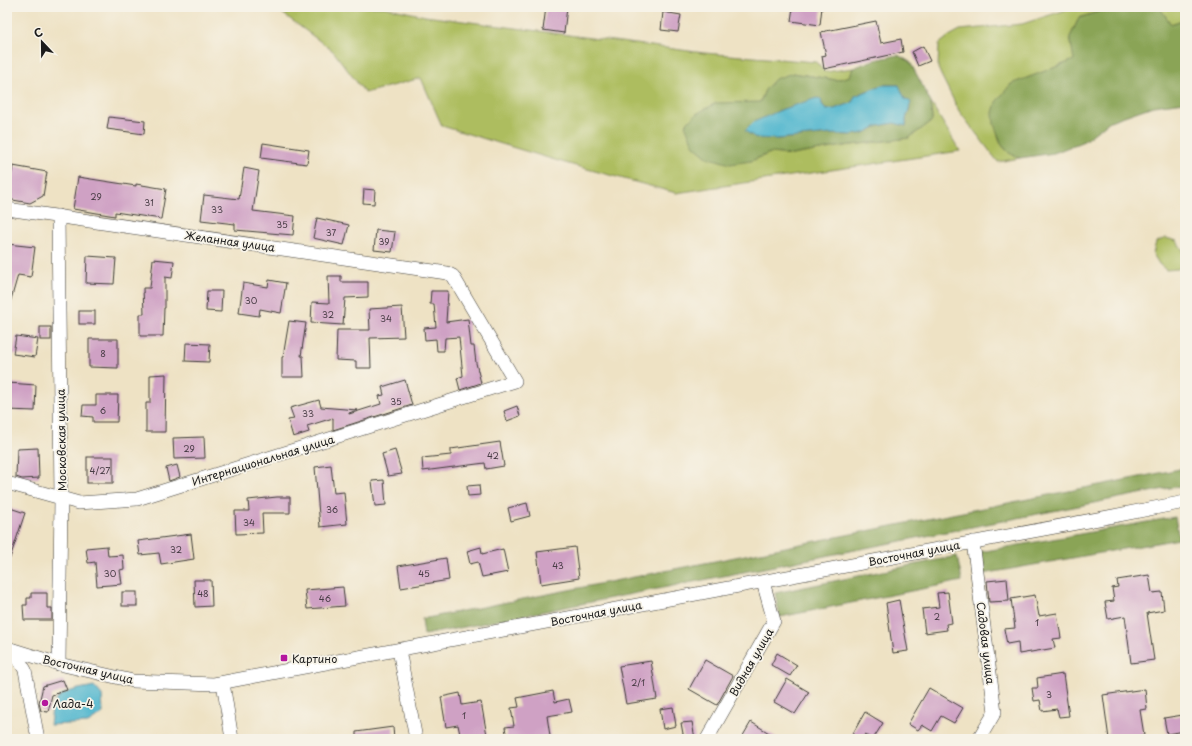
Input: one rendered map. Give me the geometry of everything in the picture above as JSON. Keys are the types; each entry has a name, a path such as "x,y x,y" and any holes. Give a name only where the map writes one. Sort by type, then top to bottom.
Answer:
{"street":[{"name":"Желанная улица","path":"7,208 447,273 453,276 515,382"},
{"name":"Московская улица","path":"58,216 61,498 60,664"},
{"name":"Интернациональная улица","path":"7,483 79,503 137,499 515,382"},
{"name":"Восточная улица","path":"10,649 60,664 133,681 222,683 1185,502"},
{"name":"Садовая улица","path":"974,542 995,712 979,739"},
{"name":"Видная улица","path":"707,739 774,622 763,582"},
{"path":"10,649 25,670 38,739"},
{"path":"399,650 416,739"},
{"path":"222,683 232,739"}],"green space":[{"path":"274,7 384,7 425,16 704,53 816,62 825,72 853,68 850,76 836,80 793,73 765,90 760,102 751,161 770,153 792,155 843,146 909,138 932,121 931,103 960,151 676,193 565,163 442,126 421,78 365,93 333,51"},
{"path":"1075,7 1113,7 1079,18 1070,37 1075,60 1011,84 1001,119 998,136 1003,147 1020,158 998,162 959,111 941,75 938,68 939,44 960,30 1022,24"},
{"path":"1113,7 1159,7 1171,24 1185,19 1185,102 1153,106 1110,121 1084,141 1054,153 1020,158 1009,153 1002,145 994,124 993,113 996,102 1011,84 1074,60 1070,37 1079,18"},
{"path":"1159,7 1185,7 1185,19 1171,24"},
{"path":"898,55 910,62 931,103 932,121 909,138 843,146 792,155 770,153 751,161 730,164 707,157 694,146 685,125 696,114 716,103 760,102 765,90 775,79 793,73 836,80 850,76 853,68 871,61","holes":["882,85 899,85 901,93 910,108 906,119 906,126 894,123 878,126 864,133 852,135 831,134 777,139 771,115 783,109 821,99 826,110 834,109 852,103 855,96"]},
{"path":"1166,238 1177,241 1185,254 1185,264 1178,269 1166,270 1159,264 1153,254 1156,242"},
{"path":"1185,468 1185,485 424,635 422,619"},
{"path":"1175,517 1179,539 983,574 980,552"},
{"path":"957,556 962,581 780,617 775,593"}],"water":[{"path":"882,85 899,85 905,99 911,102 906,119 906,126 894,123 878,126 864,133 852,135 831,134 777,139 756,138 745,131 754,122 783,109 817,98 821,99 826,110 834,109 852,103 855,96"},
{"path":"94,686 102,695 103,713 88,723 50,725 52,708 54,703 61,695"}],"building":[{"path":"546,7 567,7 564,33 543,30"},
{"path":"793,7 822,7 820,25 791,21"},
{"path":"663,12 681,15 678,32 661,30"},
{"path":"876,21 881,43 901,39 903,52 824,69 822,56 826,55 821,32"},
{"path":"923,46 930,61 918,66 912,52"},
{"path":"109,117 145,121 144,134 107,129"},
{"path":"263,143 309,150 307,164 261,158"},
{"path":"13,166 47,172 43,196 30,203 7,199"},
{"path":"244,168 259,171 253,211 295,216 293,235 235,230 235,224 201,220 204,195 239,199"},
{"path":"78,177 166,189 161,219 115,212 115,216 73,209"},
{"path":"364,189 375,190 374,204 363,203"},
{"path":"317,218 349,225 344,245 313,238"},
{"path":"376,230 395,232 392,252 374,250"},
{"path":"7,244 35,247 31,277 18,275 10,303 7,303"},
{"path":"87,256 116,258 114,284 86,283"},
{"path":"153,259 174,261 172,278 165,277 163,336 140,336 140,314 144,314 143,288 150,288"},
{"path":"328,276 341,276 341,282 368,282 368,297 345,298 343,325 311,323 312,302 329,303"},
{"path":"269,280 286,283 281,313 260,309 259,316 239,313 243,283 268,287"},
{"path":"207,291 222,291 221,312 206,311"},
{"path":"431,291 448,291 446,322 468,319 471,346 474,346 481,383 460,390 457,378 463,376 459,337 445,338 444,351 437,351 436,339 425,340 424,328 436,327 434,304 430,304"},
{"path":"402,307 404,337 370,338 371,368 356,368 356,361 336,360 337,330 370,330 369,309"},
{"path":"79,311 95,311 95,324 79,324"},
{"path":"289,321 306,323 301,356 303,356 304,377 282,377 282,357"},
{"path":"40,327 51,327 51,340 40,340"},
{"path":"16,336 38,339 35,357 13,354"},
{"path":"89,339 118,339 118,368 89,367"},
{"path":"186,343 210,344 209,362 185,361"},
{"path":"166,374 165,432 146,432 146,403 150,403 150,375"},
{"path":"405,380 412,405 333,430 333,418 307,426 309,432 293,437 288,420 294,419 290,408 319,400 321,407 357,410 349,414 381,404 379,396 384,395 382,387"},
{"path":"8,383 36,385 35,411 7,410"},
{"path":"96,395 118,395 117,422 93,422 93,417 82,416 83,405 96,405"},
{"path":"517,406 520,416 507,421 504,411"},
{"path":"204,437 205,458 174,459 173,438"},
{"path":"500,442 504,466 486,469 485,463 423,471 422,458 451,455 451,449"},
{"path":"38,448 39,478 22,479 16,477 17,449"},
{"path":"395,450 402,474 388,476 382,454"},
{"path":"87,457 113,457 113,483 87,483"},
{"path":"177,465 180,477 169,481 166,468"},
{"path":"331,465 334,493 344,492 347,524 320,527 315,467"},
{"path":"384,480 386,505 375,506 372,481"},
{"path":"479,485 480,495 468,496 467,486"},
{"path":"290,497 290,513 262,513 263,533 236,534 235,511 249,511 248,500"},
{"path":"527,503 530,516 511,521 508,508"},
{"path":"7,507 25,513 9,561 7,561"},
{"path":"191,534 194,559 161,564 159,553 140,555 138,541"},
{"path":"107,546 108,556 123,555 124,569 120,570 122,584 97,586 95,562 88,563 86,548"},
{"path":"481,547 482,554 503,549 508,572 482,577 478,562 470,564 467,551"},
{"path":"575,547 579,578 541,584 537,552"},
{"path":"446,558 449,580 401,588 398,566"},
{"path":"1149,575 1152,593 1162,592 1164,610 1147,613 1154,660 1131,663 1125,616 1108,619 1105,602 1114,601 1112,588 1118,587 1117,580"},
{"path":"1007,579 1009,601 989,602 987,581"},
{"path":"194,580 211,580 212,606 195,607"},
{"path":"343,587 345,606 307,609 305,590"},
{"path":"122,592 137,592 137,606 122,606"},
{"path":"948,592 952,623 946,624 947,630 925,633 922,609 939,607 937,593"},
{"path":"31,593 47,593 47,608 52,608 52,620 24,620 23,605 27,605 27,598 31,598"},
{"path":"1035,595 1039,616 1057,613 1061,638 1053,639 1055,648 1019,654 1018,642 1007,644 1004,629 1015,628 1011,599"},
{"path":"899,600 908,651 893,653 886,603"},
{"path":"777,653 797,665 790,676 771,665"},
{"path":"705,660 733,676 717,705 689,689"},
{"path":"651,661 657,699 626,704 619,666"},
{"path":"1063,674 1069,716 1059,717 1057,709 1042,711 1040,700 1034,701 1032,688 1038,688 1037,678"},
{"path":"787,679 809,692 795,714 774,702"},
{"name":"Лада-4","path":"63,680 67,690 52,695 48,712 41,711 39,703 43,686"},
{"path":"929,688 963,708 954,723 941,716 932,731 922,725 918,730 908,724"},
{"path":"1145,689 1147,709 1140,710 1144,735 1109,739 1103,695"},
{"path":"553,691 555,702 569,699 572,712 547,716 550,736 534,739 507,739 505,727 514,726 511,708 519,707 517,698"},
{"path":"460,693 462,705 481,702 487,735 461,739 458,725 446,727 441,697"},
{"path":"673,707 676,726 663,729 660,709"},
{"path":"865,712 883,723 873,739 865,734 862,739 858,739 852,735"},
{"path":"1183,715 1185,731 1167,734 1164,718"},
{"path":"692,722 695,739 684,739 681,723"},
{"path":"751,722 779,739 741,739"},
{"path":"393,727 394,739 356,739 356,732"}],"place":[{"name":"Картино","path":"284,658"},
{"name":"Лада-4","path":"45,703"}]}
